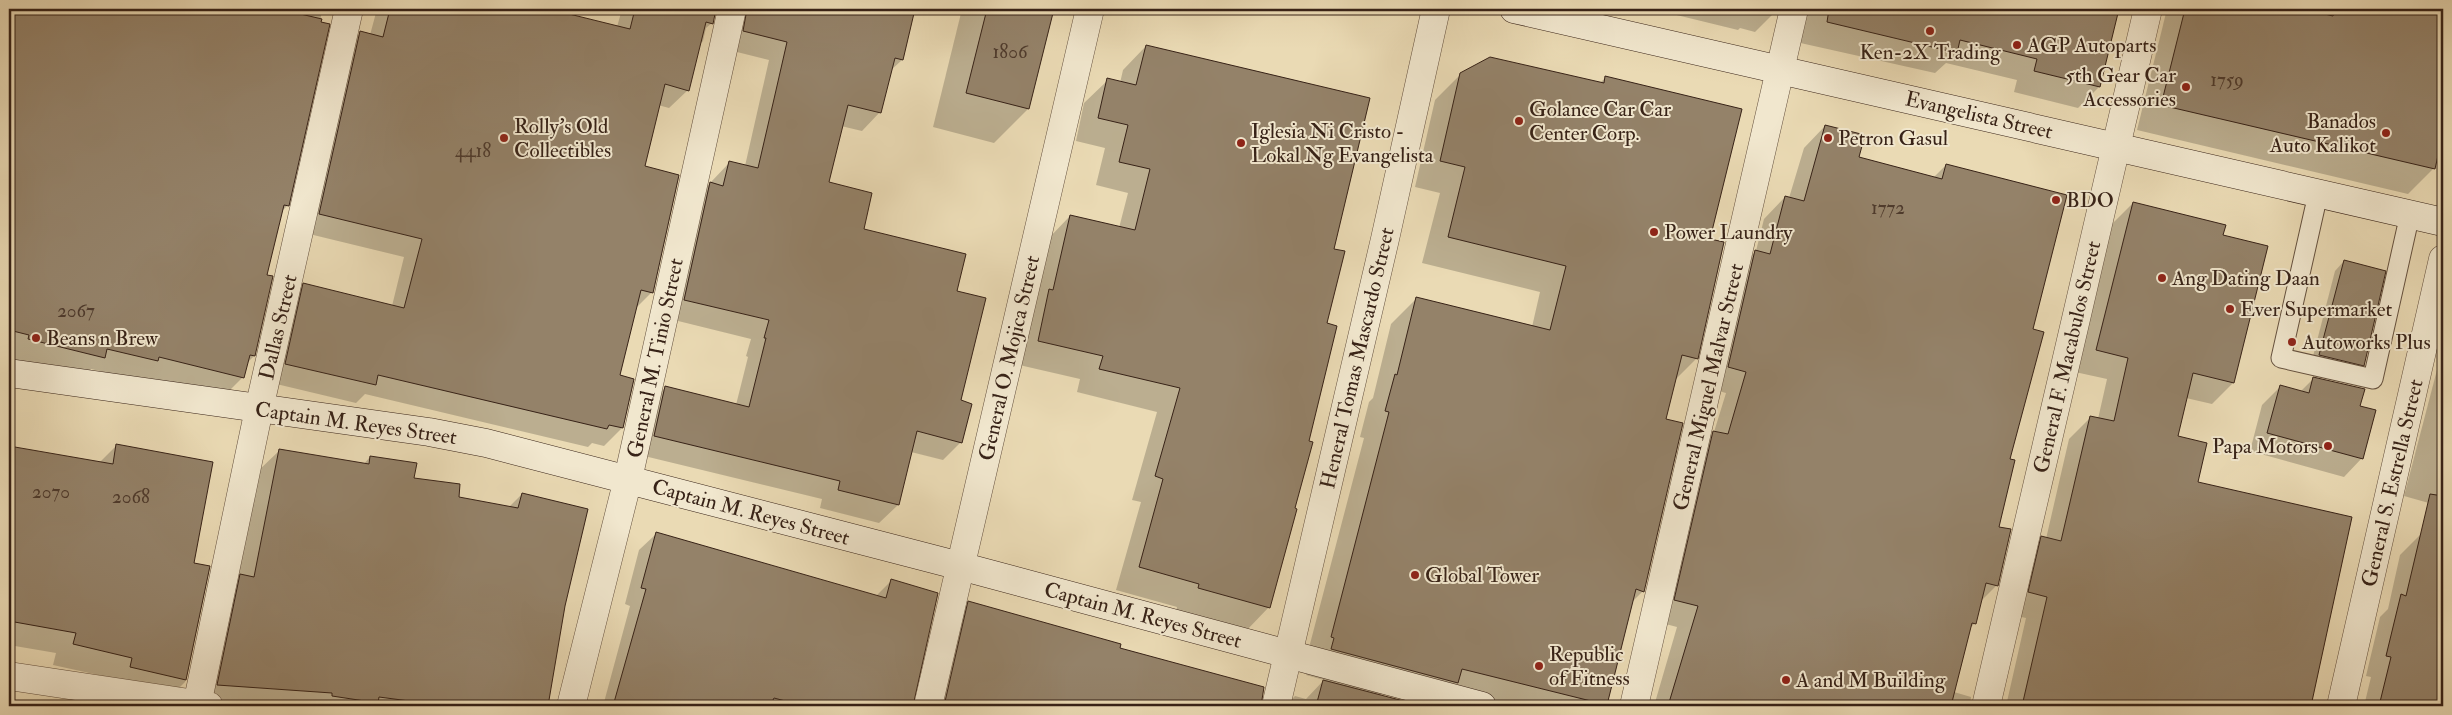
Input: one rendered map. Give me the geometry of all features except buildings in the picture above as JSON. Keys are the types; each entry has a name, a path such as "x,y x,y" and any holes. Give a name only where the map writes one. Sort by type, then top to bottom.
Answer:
{"street":[{"name":"Dallas Street","path":"203,705 259,409 349,9"},
{"name":"General M. Tinio Street","path":"571,706 628,479 732,9"},
{"name":"General O. Mojica Street","path":"928,706 1090,9"},
{"name":"Heneral Tomas Mascardo Street","path":"1276,706 1385,239 1436,9"},
{"name":"Evangelista Street","path":"1514,9 2443,222"},
{"name":"General Miguel Malvar Street","path":"1634,706 1794,9"},
{"name":"General F. Macabulos Street","path":"1986,706 2148,9"},
{"name":"General S. Estrella Street","path":"2341,706 2443,259"},
{"name":"Captain M. Reyes Street","path":"9,373 450,436 628,479 1482,706"},
{"path":"9,676 203,705"}],"lane":[{"path":"2318,194 2281,358 2373,379 2410,214"}],"place":[{"name":"Ken-2X Trading","path":"1930,31"},
{"name":"AGP Autoparts","path":"2017,45"},
{"name":"5th Gear Car Accessories","path":"2186,87"},
{"name":"Golance Car Car Center Corp.","path":"1519,121"},
{"name":"Banados Auto Kalikot","path":"2386,133"},
{"name":"Rolly's Old Collectibles","path":"504,138"},
{"name":"Petron Gasul","path":"1828,138"},
{"name":"Iglesia Ni Cristo - Lokal Ng Evangelista","path":"1241,143"},
{"name":"BDO","path":"2056,200"},
{"name":"Power Laundry","path":"1654,232"},
{"name":"Ang Dating Daan","path":"2162,278"},
{"name":"Ever Supermarket","path":"2230,309"},
{"name":"Beans n Brew","path":"36,338"},
{"name":"Autoworks Plus","path":"2292,342"},
{"name":"Papa Motors","path":"2328,446"},
{"name":"Global Tower","path":"1415,575"},
{"name":"Republic of Fitness","path":"1539,666"},
{"name":"A and M Building","path":"1786,680"}]}
